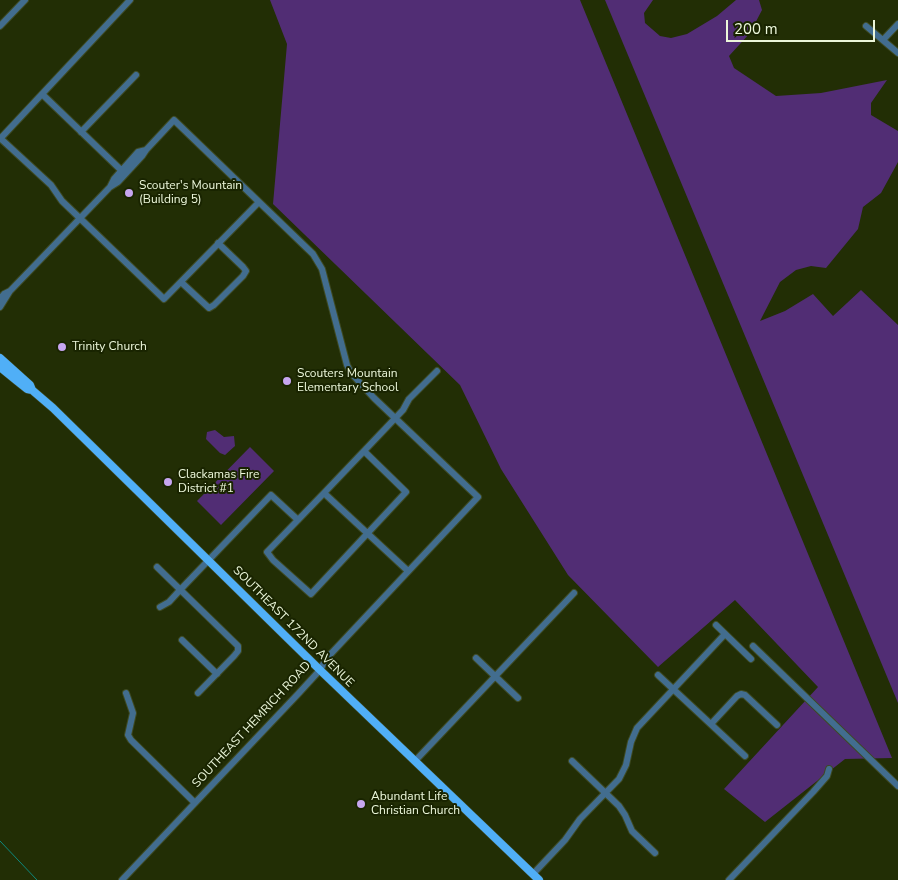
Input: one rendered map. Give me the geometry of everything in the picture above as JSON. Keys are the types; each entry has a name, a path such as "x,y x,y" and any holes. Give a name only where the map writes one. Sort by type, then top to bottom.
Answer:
{"main road":[{"name":"SOUTHEAST 172ND AVENUE","path":"0,358 30,385 32,390 53,408 320,670 539,880"},
{"name":"SOUTHEAST 172ND AVENUE","path":"0,367 27,389 32,390"}],"street":[{"path":"130,0 0,138 51,185 62,201 164,300 259,202"},
{"path":"0,26 22,1"},
{"path":"883,40 898,24"},
{"path":"866,26 898,53"},
{"path":"81,132 136,75"},
{"path":"42,94 121,170"},
{"path":"110,186 118,182 174,120 313,254 319,262 347,365 355,378 395,418"},
{"path":"0,299 80,218 138,152 146,150"},
{"path":"181,282 209,308 214,306 237,282 246,271 218,243"},
{"path":"0,307 10,291"},
{"path":"364,451 406,492 311,594 267,552 395,418 414,394 437,370"},
{"name":"SOUTHEAST HEMRICH ROAD","path":"122,880 320,670 326,659 478,497 395,418"},
{"path":"324,493 408,571"},
{"path":"160,607 169,602 272,495 298,520"},
{"path":"157,567 238,646 236,654 198,693"},
{"path":"415,761 574,593"},
{"path":"716,625 751,659"},
{"path":"532,874 565,840 580,819 619,778 626,766 631,742 637,728 726,634"},
{"path":"182,640 217,674"},
{"path":"753,646 898,786"},
{"path":"476,658 518,698"},
{"path":"658,675 745,756"},
{"path":"126,693 133,713 128,735 131,740 195,802"},
{"path":"711,724 741,694 777,725"},
{"path":"572,761 621,808 632,831 655,853"},
{"path":"729,880 817,787 829,769"}],"shaded area":[{"path":"270,0 580,0 892,758 845,759 765,822 724,789 818,687 735,600 658,667 568,575 501,469 460,385 273,204 287,44"},
{"path":"605,0 653,0 644,13 645,23 660,36 671,38 687,34 717,16 736,0 759,0 762,10 750,33 729,56 734,68 776,96 821,93 887,80 871,103 871,115 898,131 898,162 881,193 863,207 858,229 826,268 811,266 796,270 780,282 760,321 785,311 813,294 833,316 861,290 898,325 898,703"},
{"path":"215,430 224,437 234,436 235,446 225,455 220,453 206,439 207,432"},
{"path":"250,447 274,471 221,525 197,501"}],"waterway":[{"path":"0,841 37,880"}],"place":[{"name":"Scouter's Mountain (Building 5)","path":"129,193"},
{"name":"Trinity Church","path":"62,347"},
{"name":"Scouters Mountain Elementary School","path":"287,381"},
{"name":"Clackamas Fire District #1","path":"168,482"},
{"name":"Abundant Life Christian Church","path":"361,804"}]}
